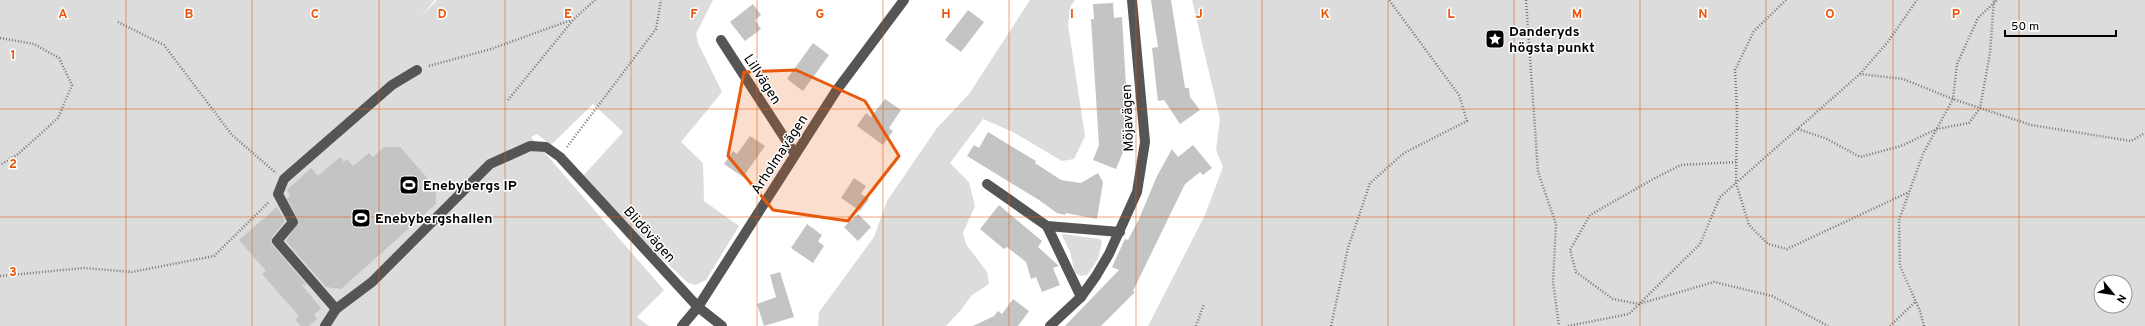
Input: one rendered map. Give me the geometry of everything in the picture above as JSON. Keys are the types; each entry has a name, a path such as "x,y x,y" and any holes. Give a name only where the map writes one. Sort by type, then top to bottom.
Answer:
{"street":[{"name":"Arholmavägen","path":"682,326 698,307 836,91 904,0"},
{"name":"Möjavägen","path":"1050,326 1081,297 1109,254 1137,192 1145,142 1132,0"},
{"name":"Lillvägen","path":"721,40 795,154"},
{"path":"325,326 336,308 277,241 293,222 278,194 284,179 392,85 417,70"},
{"name":"Blidövägen","path":"336,308 372,282 490,164 530,146 546,147 560,157 698,307 722,326"},
{"path":"988,184 1047,226 1081,297"},
{"path":"1047,226 1120,232"}],"path":[{"path":"508,100 574,19 595,0"},
{"path":"560,157 656,29 661,0"},
{"path":"1331,326 1348,248 1370,183 1404,154 1467,121 1459,95 1388,0"},
{"path":"1526,0 1538,172 1556,224 1553,282 1559,326"},
{"path":"1786,0 1754,31 1735,70 1736,183 1749,225 1768,244 1787,249 1909,192"},
{"path":"1568,326 1629,314 1700,244 1720,197 1860,74 1887,43 1917,0"},
{"path":"1798,129 1826,139 1860,157 1901,146 1937,129 1969,123 1980,108 1990,53 1995,1"},
{"path":"1924,326 1916,301 1900,266 1898,220 1923,154 1953,99 1956,64 1978,18 1995,1"},
{"path":"417,70 491,49 574,19"},
{"path":"118,22 164,45 232,135 284,179"},
{"path":"0,38 34,44 59,58 72,85 58,118 17,155 0,165"},
{"path":"1860,74 1903,79 1953,99 2031,124 2131,141 2145,132"},
{"path":"1736,162 1681,165 1590,215 1570,250 1576,272 1613,299 1639,304 1714,282 1772,296 1828,326"},
{"path":"0,276 84,268 132,272 214,256 278,194"},
{"path":"1890,326 1916,301"},
{"path":"1196,326 1204,304"}],"highlighted area":[{"path":"796,70 865,101 899,156 848,221 773,210 728,156 744,72"}],"shaded area":[{"path":"0,0 435,0 421,16 437,0 713,0 696,34 698,43 722,92 681,142 703,163 704,201 739,226 706,280 695,285 687,282 631,229 583,176 623,132 593,104 551,145 537,134 531,137 664,290 637,317 649,326 0,326"},
{"path":"1030,0 1075,0 1071,5 1068,25 1085,136 1074,159 1062,161 1013,132 983,119 950,163 969,182 975,206 963,233 966,244 987,272 989,284 972,295 946,326 818,326 819,312 874,237 887,201 937,128 969,94"},
{"path":"1192,0 2145,0 2145,326 1148,326 1205,215 1223,167 1216,150 1220,119"},
{"path":"1062,235 1100,239 1102,242 1098,259 1087,275 1081,276 1075,273 1070,252"}],"building":[{"path":"1151,0 1171,0 1185,88 1189,88 1190,97 1200,110 1180,124 1164,100 1158,101 1152,48 1158,47"},
{"path":"1113,3 1114,18 1122,17 1129,138 1116,169 1093,160 1099,145 1091,19 1094,19 1093,4"},
{"path":"753,4 761,15 755,20 761,29 745,41 730,22"},
{"path":"968,10 984,22 961,52 945,40"},
{"path":"813,43 829,55 803,91 787,79"},
{"path":"885,99 901,110 889,128 893,131 883,145 857,126 866,113 871,117"},
{"path":"988,132 1036,161 1035,163 1061,180 1081,183 1098,173 1103,182 1097,219 1066,213 1065,215 1057,213 1039,200 967,156 974,145 979,148"},
{"path":"750,136 765,146 743,177 724,164 733,151 737,154"},
{"path":"1193,145 1212,168 1203,175 1200,172 1185,184 1133,291 1135,292 1101,326 1065,326 1119,270 1112,267 1125,239 1128,240 1139,219 1157,176 1172,149 1178,157"},
{"name":"Enebybergshallen","path":"384,147 400,147 436,188 436,204 341,289 326,287 286,241 299,222 287,198 290,196 287,190 311,168 318,176 340,157 344,162 347,159 353,166 369,153 373,157"},
{"path":"854,178 866,186 861,194 869,199 860,211 841,198"},
{"path":"999,205 1042,241 1038,247 1059,266 1053,268 1060,285 1042,292 1036,277 1031,279 1026,262 1007,247 1004,249 980,229"},
{"path":"277,207 285,221 272,237 271,243 307,285 301,284 321,308 314,315 317,319 309,326 301,326 295,319 299,316 262,274 266,271 239,240"},
{"path":"858,214 871,227 858,241 844,227"},
{"path":"807,224 822,235 818,241 824,246 813,263 791,248"},
{"path":"780,272 794,317 764,326 757,304 776,297 770,275"},
{"path":"1013,299 1029,311 1018,326 973,326 994,316 998,311 1002,314"}],"place":[{"name":"Danderyds högsta punkt","path":"1495,39"},
{"name":"Enebybergs IP","path":"409,185"},
{"name":"Enebybergshallen","path":"361,218"}]}
